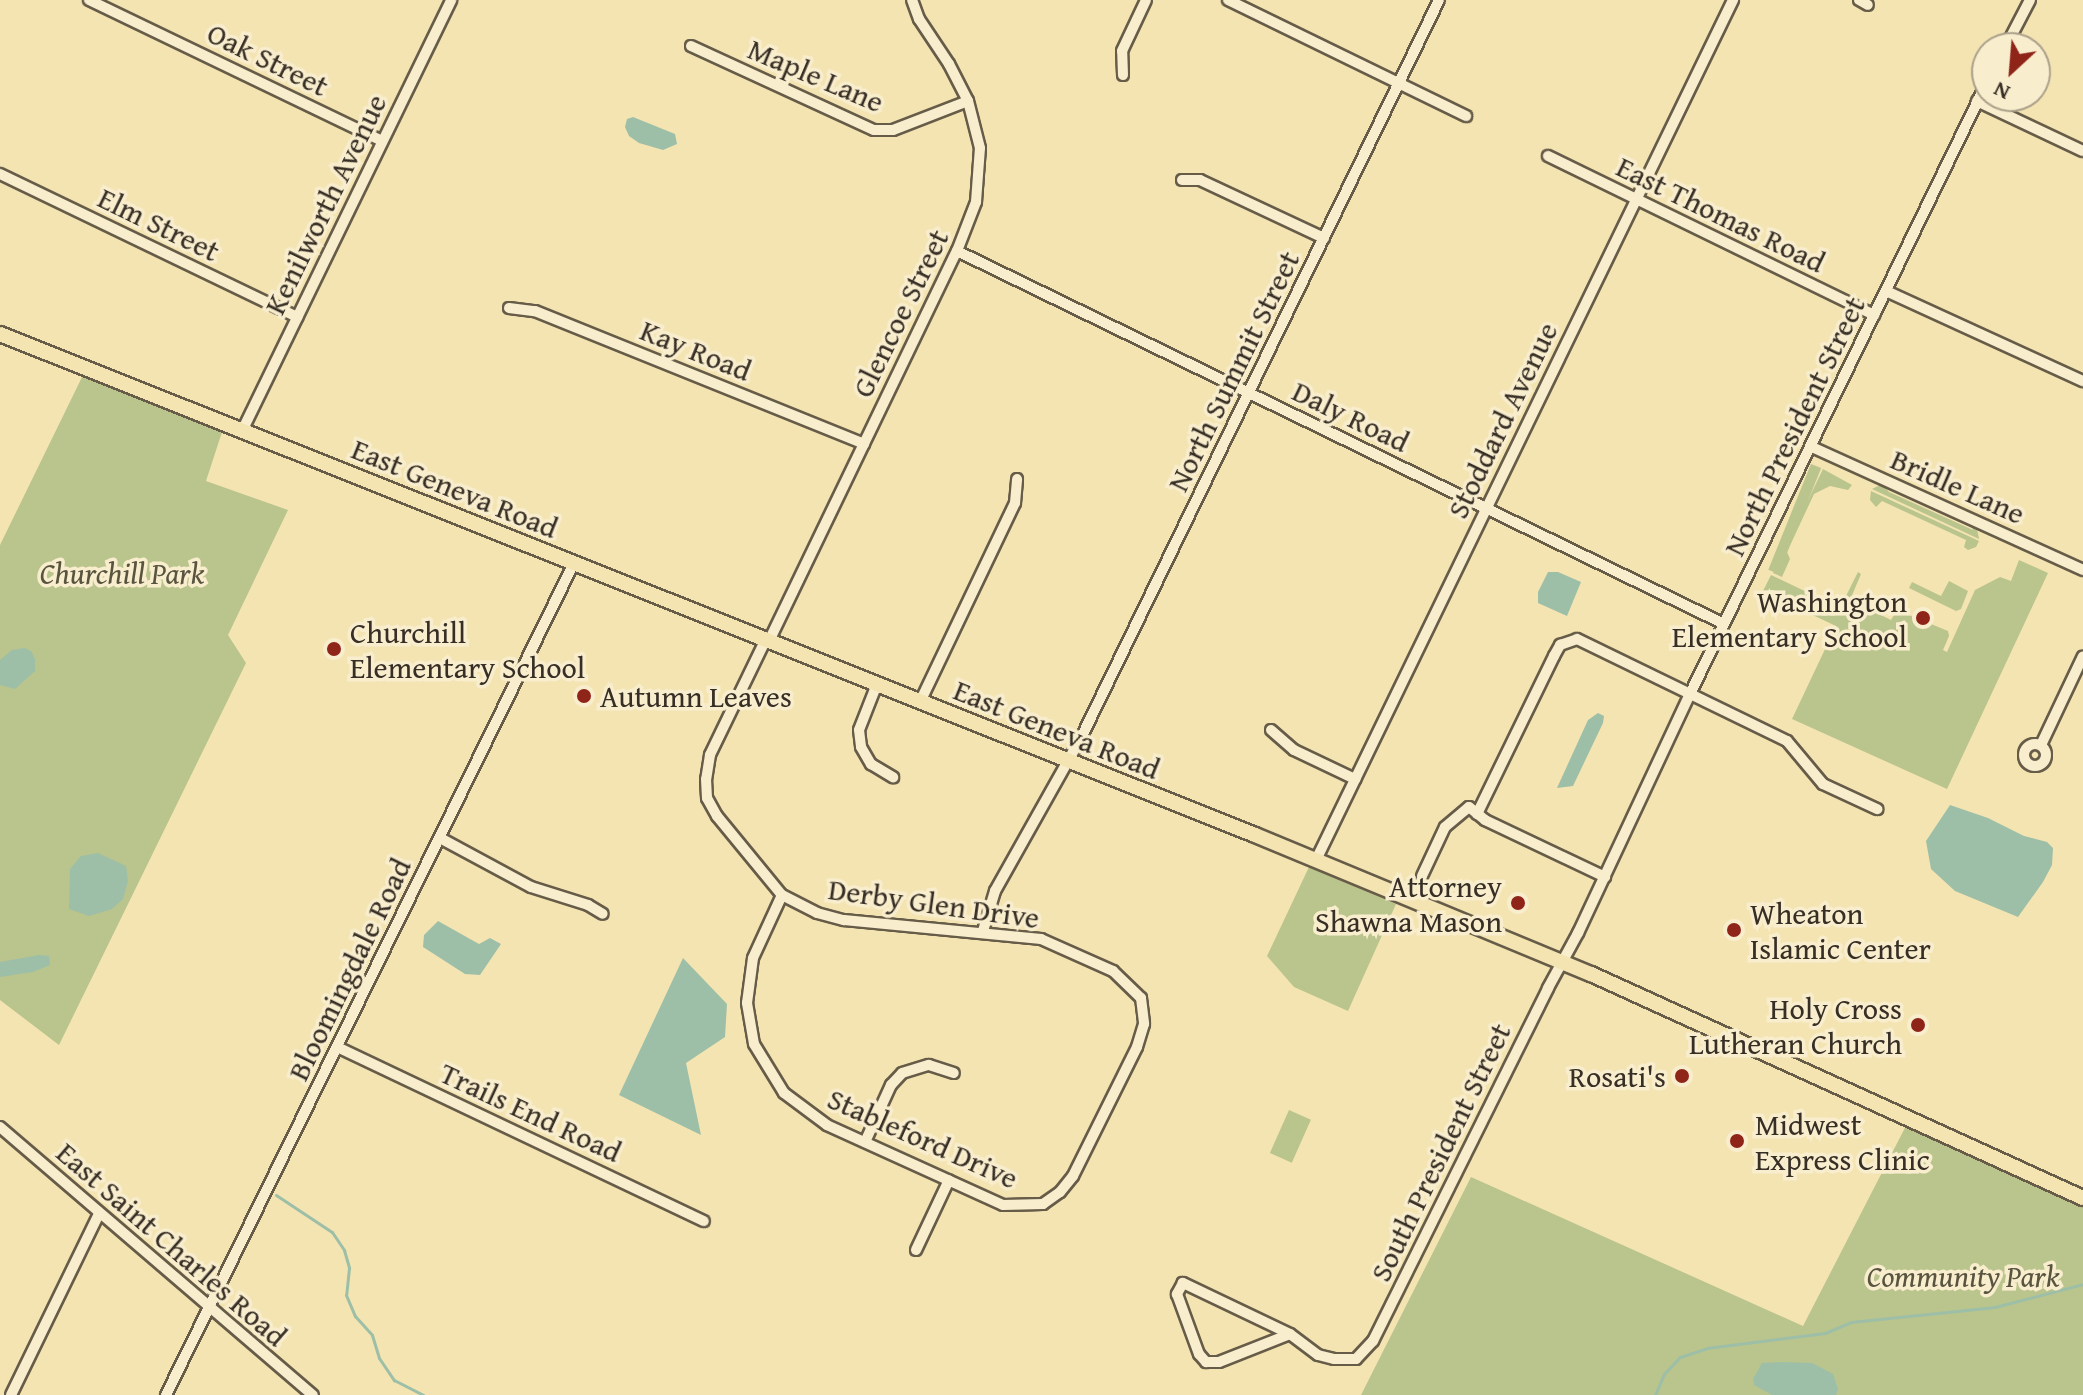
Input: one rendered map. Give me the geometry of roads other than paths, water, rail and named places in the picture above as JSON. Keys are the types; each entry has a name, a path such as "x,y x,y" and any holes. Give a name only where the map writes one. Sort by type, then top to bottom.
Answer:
{"main road":[{"name":"East Geneva Road","path":"0,334 1316,860 1562,963 2083,1198"}],"street":[{"name":"Oak Street","path":"89,0 382,141"},
{"name":"Kenilworth Avenue","path":"243,429 451,0"},
{"name":"Glencoe Street","path":"707,798 706,772 710,755 972,218 980,175 978,134 968,101 949,64 919,19 912,0"},
{"path":"1123,75 1122,51 1146,0"},
{"path":"1228,0 1466,116"},
{"name":"North Summit Street","path":"983,931 995,891 1015,850 1069,762 1439,0"},
{"name":"Stoddard Avenue","path":"1316,860 1733,0"},
{"path":"2013,32 2030,0"},
{"name":"Maple Lane","path":"691,46 874,130 893,130 968,101"},
{"name":"North President Street","path":"1562,963 1972,112"},
{"path":"2000,112 2083,151"},
{"name":"East Thomas Road","path":"1548,156 1874,315"},
{"name":"Elm Street","path":"0,174 297,317"},
{"path":"1182,180 1200,180 1324,238"},
{"name":"Daly Road","path":"957,251 1724,624"},
{"path":"1886,291 2083,381"},
{"name":"Kay Road","path":"509,308 535,311 864,444"},
{"name":"Bridle Lane","path":"1812,447 2083,570"},
{"path":"920,702 1015,503 1017,479"},
{"name":"Bloomingdale Road","path":"166,1395 574,563"},
{"path":"1477,814 1560,645 1577,639 1787,741 1823,784 1877,809"},
{"path":"2041,745 2083,656"},
{"path":"877,684 859,730 861,747 871,764 893,777"},
{"path":"1271,730 1294,750 1355,779"},
{"name":"Derby Glen Drive","path":"707,798 745,854 782,895 817,913 844,920 1027,935 1113,971 1141,998 1144,1024 1137,1047 1066,1186"},
{"path":"1422,876 1445,827 1469,807 1477,814 1605,877"},
{"path":"440,838 531,887 588,905 603,914"},
{"name":"Stableford Drive","path":"782,895 757,946 750,971 747,1003 754,1044 774,1081 795,1103 818,1119 1003,1205 1043,1204 1066,1186"},
{"name":"South President Street","path":"1290,1334 1318,1355 1356,1359 1373,1341 1562,963"},
{"name":"Trails End Road","path":"337,1047 704,1221"},
{"path":"865,1142 891,1085 902,1073 929,1065 954,1073"},
{"name":"East Saint Charles Road","path":"0,1127 313,1395"},
{"path":"916,1250 949,1180"},
{"path":"11,1395 99,1214"},
{"path":"1183,1283 1290,1334 1219,1362 1206,1362 1199,1354 1177,1294 1183,1283"}],"waterway":[{"path":"276,1195 332,1232 344,1250 349,1268 346,1295 355,1316 372,1335 379,1358 394,1380 423,1395"},
{"path":"1655,1395 1664,1374 1680,1357 1707,1348 1825,1333 1851,1322 1995,1307 2083,1284"}],"place":[{"name":"Washington Elementary School","path":"1923,618"},
{"name":"Churchill Elementary School","path":"334,649"},
{"name":"Autumn Leaves","path":"584,696"},
{"name":"Attorney Shawna Mason","path":"1518,903"},
{"name":"Wheaton Islamic Center","path":"1734,930"},
{"name":"Holy Cross Lutheran Church","path":"1918,1025"},
{"name":"Rosati's","path":"1682,1076"},
{"name":"Midwest Express Clinic","path":"1737,1141"}],"park label":[{"name":"Churchill Park","path":"122,573"},
{"name":"Community Park","path":"1963,1276"}]}
